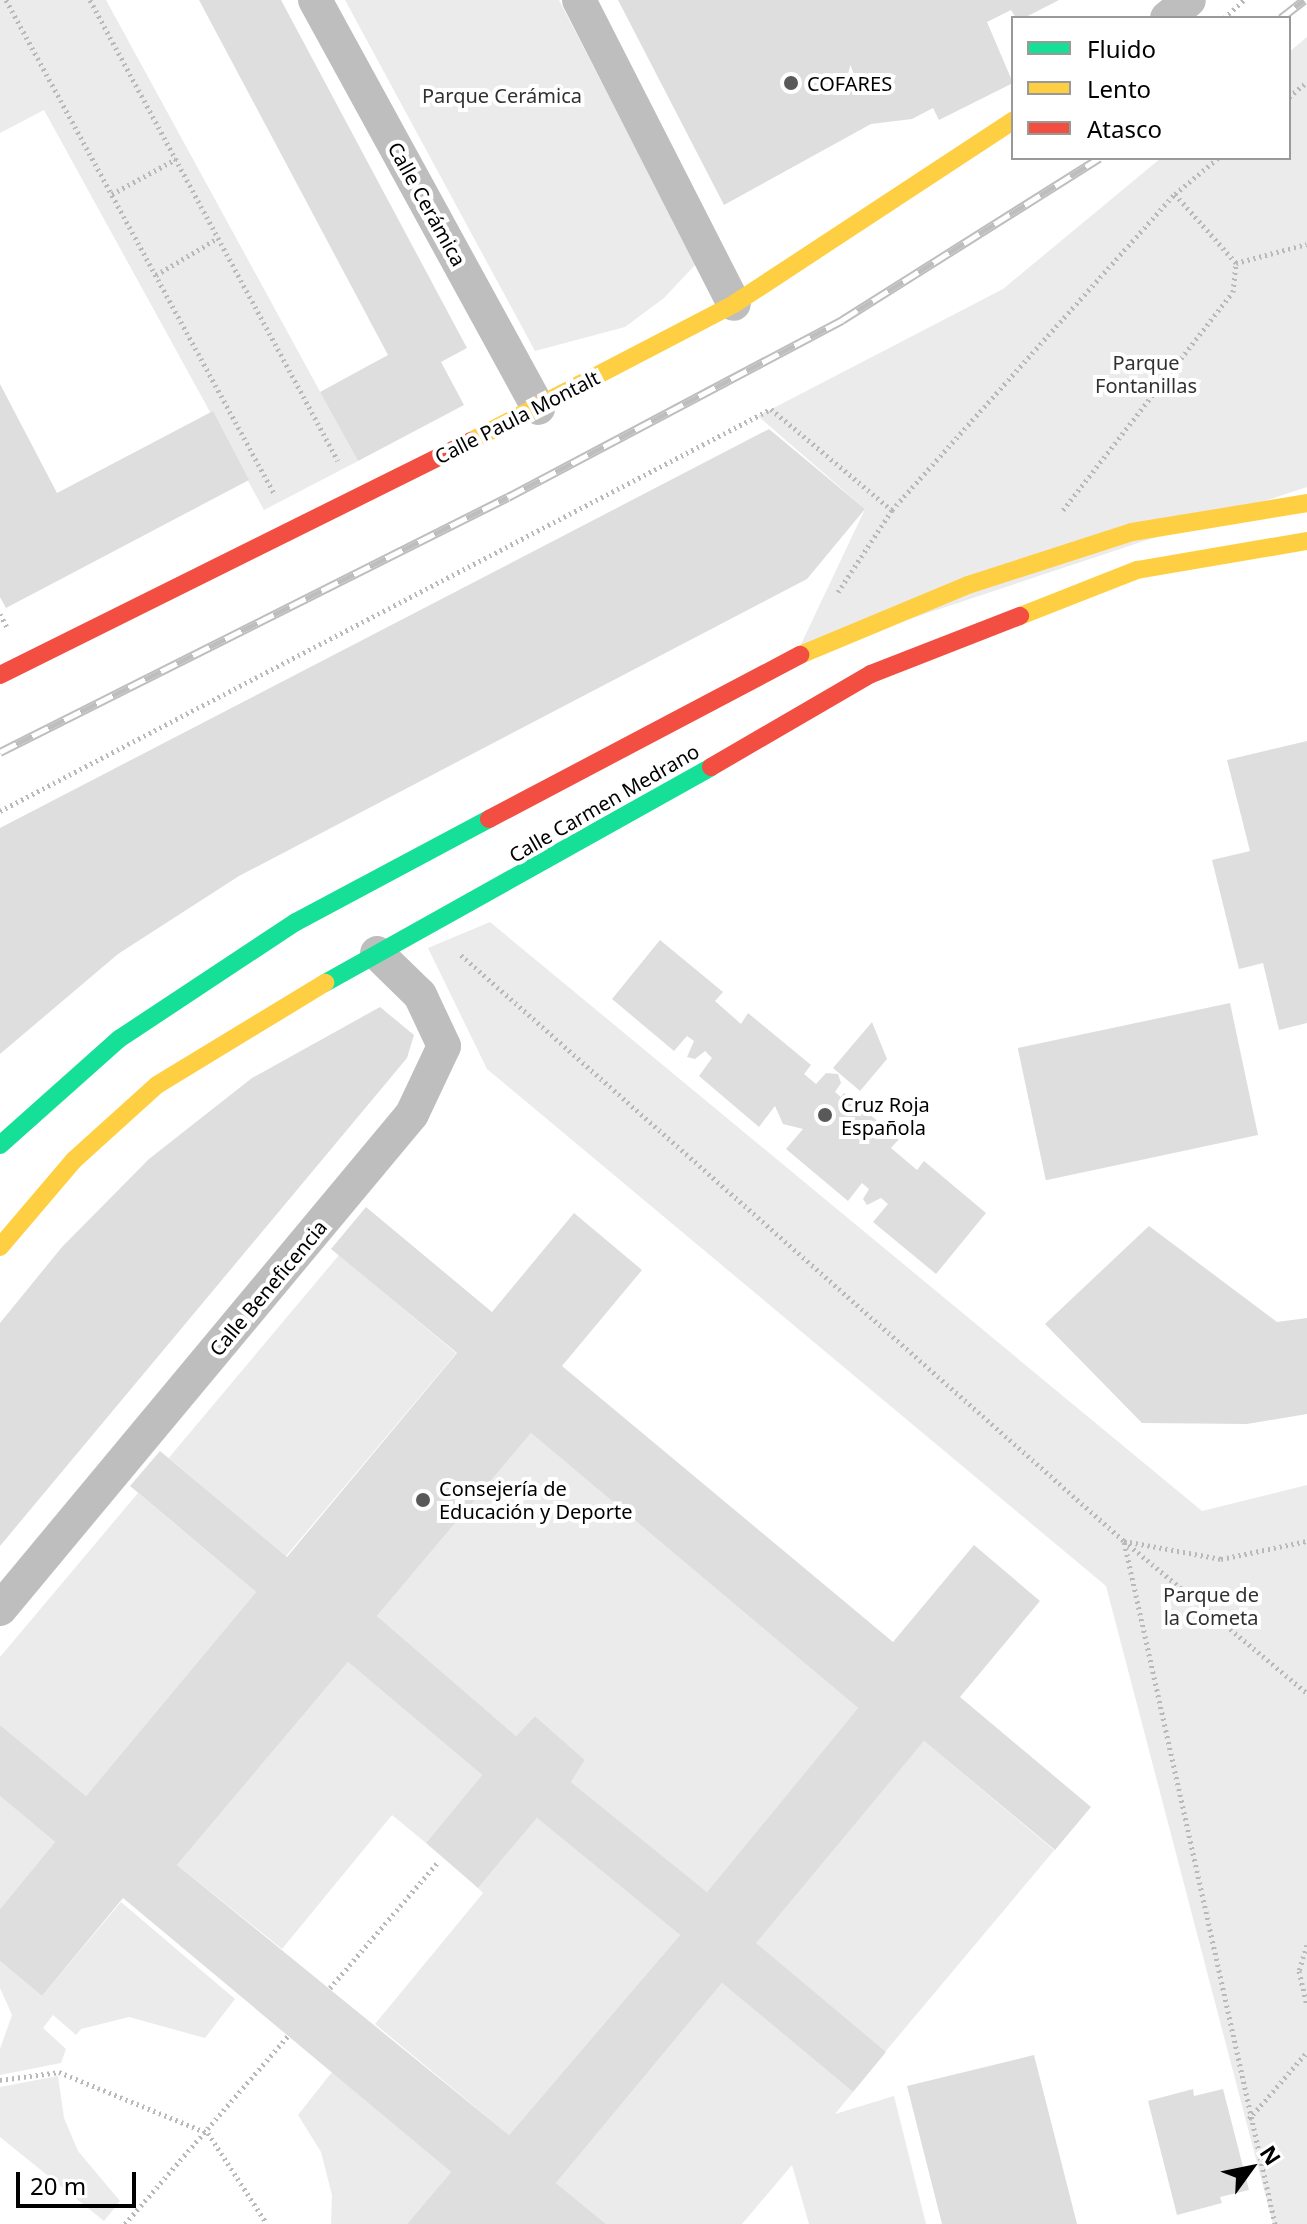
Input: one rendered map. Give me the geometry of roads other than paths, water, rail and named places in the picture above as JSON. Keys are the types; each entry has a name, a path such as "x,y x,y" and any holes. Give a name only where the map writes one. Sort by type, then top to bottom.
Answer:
{"main road":[{"name":"Calle Paula Montalt","path":"0,675 538,408 734,304 1011,122"},
{"name":"Calle Carmen Medrano","path":"0,1145 119,1039 296,922 795,657 968,585 1132,532 1307,503"},
{"name":"Calle Carmen Medrano","path":"0,1247 74,1160 157,1085 256,1020 546,863 871,674 1137,570 1307,541"}],"street":[{"name":"Calle Cerámica","path":"315,0 538,408"},
{"path":"579,0 734,304"},
{"path":"1169,16 1189,0"},
{"name":"Calle Beneficencia","path":"0,1609 412,1114 444,1046 420,995 377,953"}],"railway":[{"path":"1284,16 1304,0"},
{"path":"0,752 508,497 842,320 1096,160"}],"place":[{"name":"COFARES","path":"791,83"},
{"name":"Cruz Roja Española","path":"825,1115"},
{"name":"Consejería de Educación y Deporte","path":"423,1500"}],"park label":[{"name":"Parque Cerámica","path":"502,95"},
{"name":"Parque Fontanillas","path":"1146,374"},
{"name":"Parque de la Cometa","path":"1211,1606"}]}
